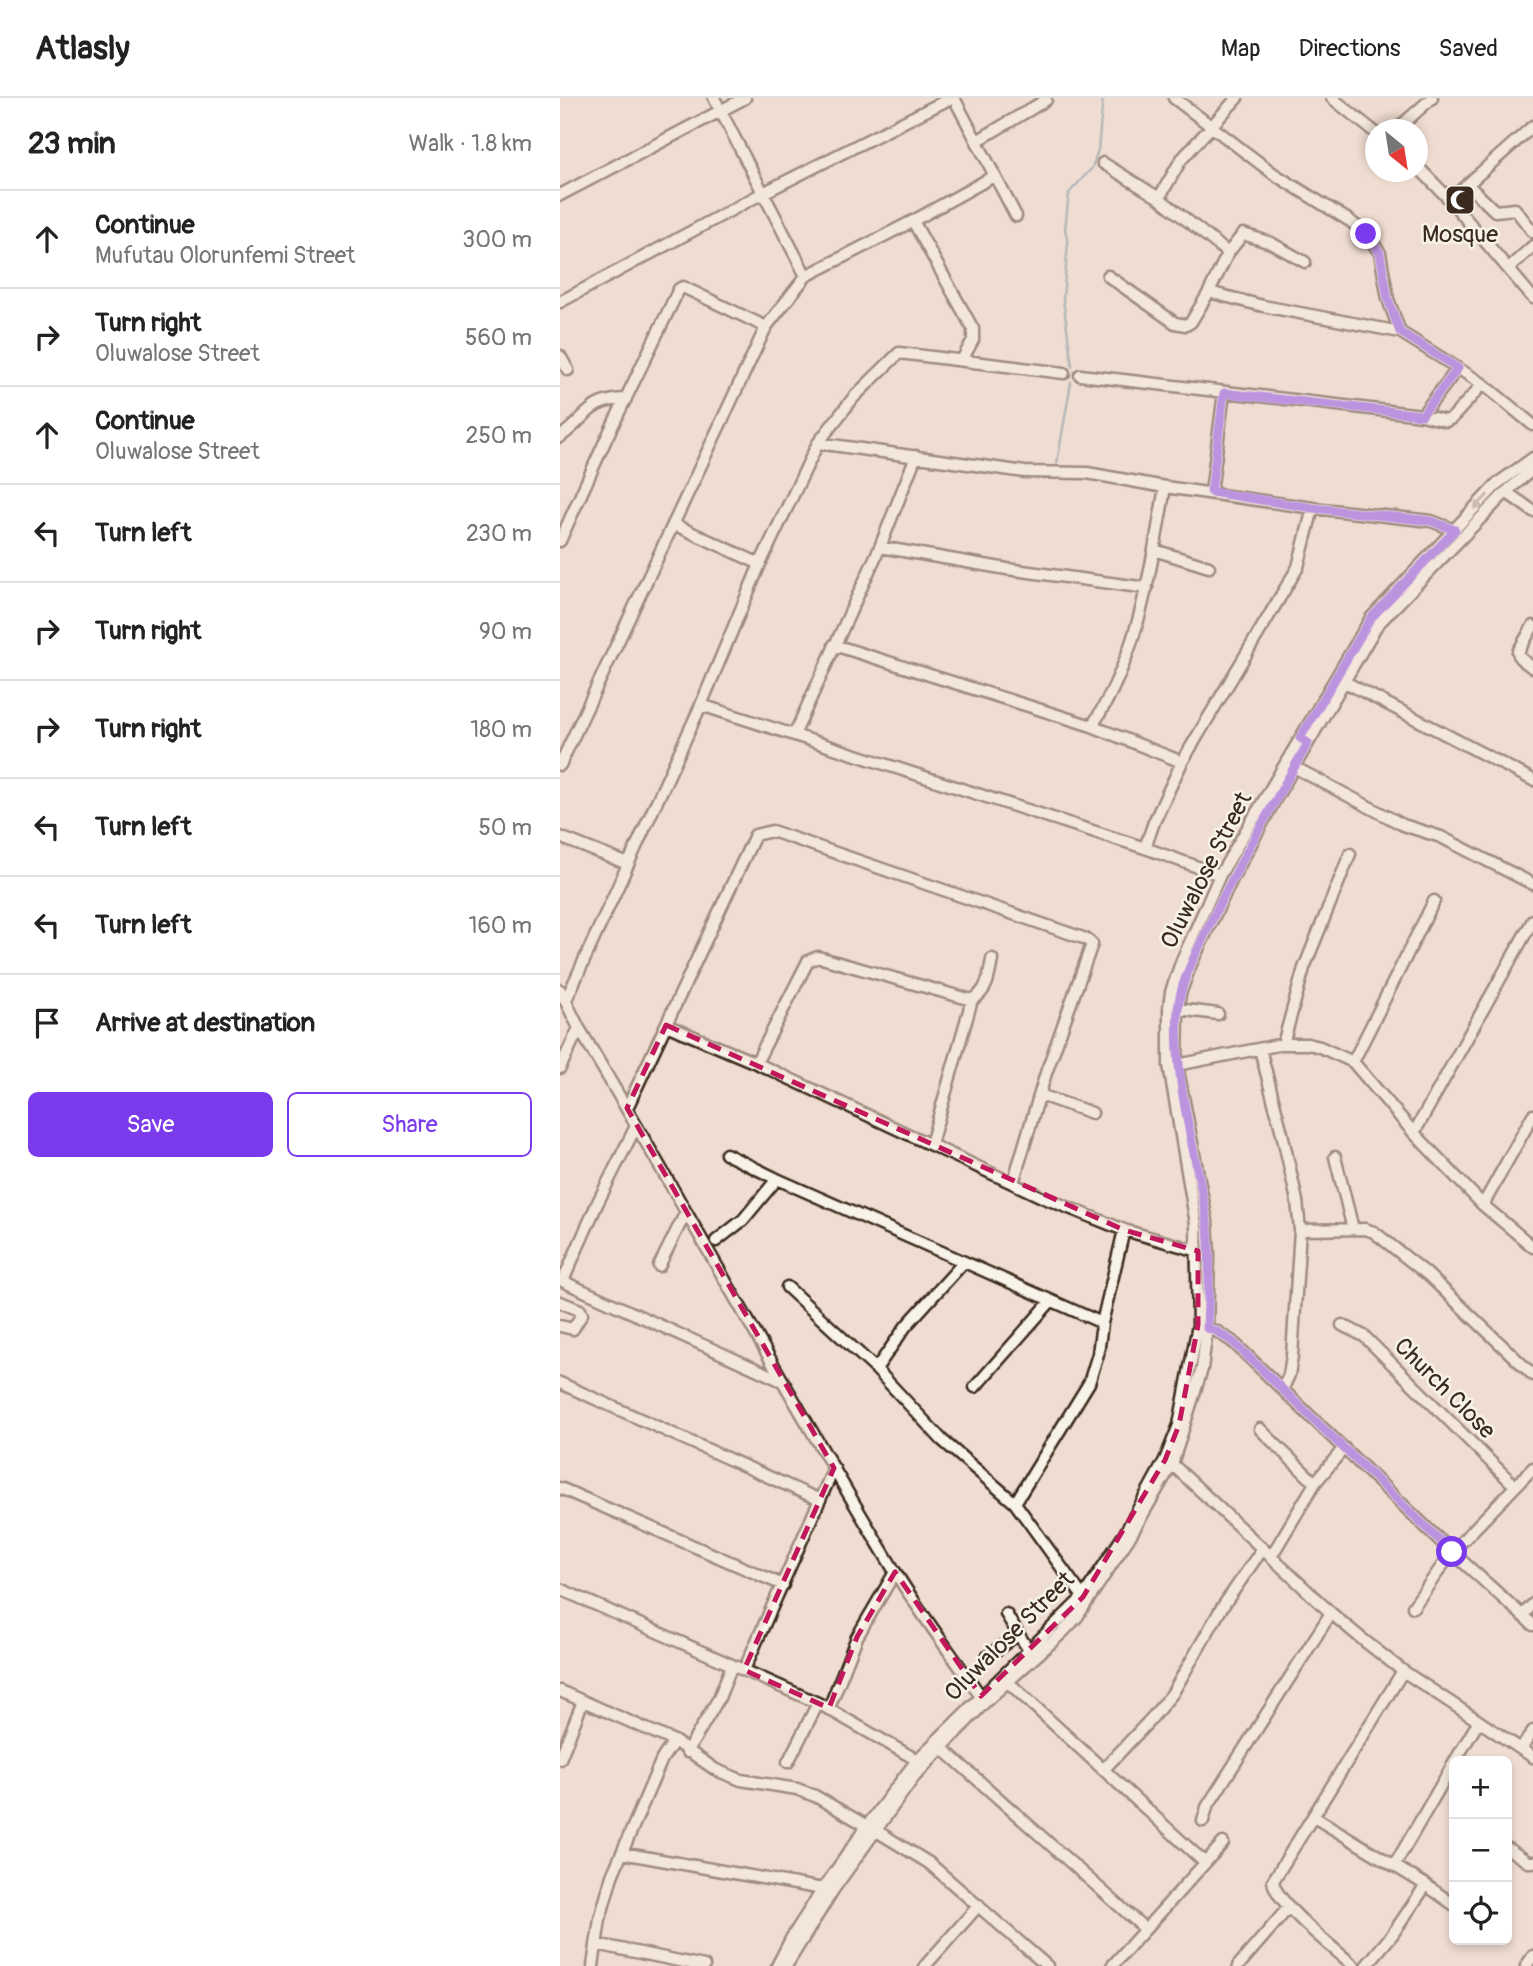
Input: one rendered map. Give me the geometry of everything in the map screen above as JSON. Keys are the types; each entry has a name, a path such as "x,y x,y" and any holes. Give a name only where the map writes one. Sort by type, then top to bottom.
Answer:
{"street":[{"path":"714,98 806,276"},
{"path":"560,195 745,98"},
{"path":"560,302 763,193 953,98 1016,216"},
{"path":"1174,98 1274,174 1350,221 1366,234 1380,253 1388,299 1400,332"},
{"path":"1159,198 1181,160 1237,98"},
{"path":"1332,98 1365,124"},
{"path":"1408,119 1432,98"},
{"path":"977,141 1046,100"},
{"path":"1450,200 1533,126"},
{"path":"1103,163 1159,198 1228,253"},
{"path":"560,765 766,327 806,276 914,221 994,176"},
{"path":"1428,177 1533,298"},
{"path":"1468,185 1495,211 1515,209 1533,232"},
{"path":"914,221 973,330 974,340 962,360"},
{"path":"1108,276 1175,323 1189,324 1240,236 1247,234 1271,243 1305,262"},
{"path":"1509,268 1533,246"},
{"path":"560,541 679,289 683,287 766,327"},
{"path":"1209,292 1263,306 1400,332 1483,384 1533,425"},
{"path":"566,1000 701,705 760,564 818,443 854,397 899,353 1064,373"},
{"path":"560,356 568,370"},
{"path":"1422,415 1458,368"},
{"path":"1080,375 1449,420 1483,384"},
{"path":"1211,492 1224,393"},
{"path":"560,437 595,404 611,399 626,399"},
{"path":"818,443 1026,472 1087,473 1313,508 1431,521 1455,530"},
{"path":"794,735 880,547 916,457"},
{"name":"Oluwalose Street","path":"786,1966 871,1828 917,1760 983,1699 1008,1682 1077,1617 1129,1538 1172,1464 1202,1369 1207,1328 1209,1255 1207,1221 1177,1065 1180,994 1220,903 1371,618 1498,483 1533,457"},
{"name":"Oluwalose Street","path":"777,1966 792,1937 824,1889 871,1828 983,1699 1083,1597 1124,1535 1165,1460 1179,1425 1198,1325 1196,1224 1169,1065 1169,1007 1182,960 1220,875 1304,741 1345,682 1377,625 1506,492 1533,469"},
{"path":"1093,726 1117,683 1147,588 1165,487"},
{"path":"1506,492 1533,511"},
{"path":"1145,848 1182,762 1298,567 1313,508"},
{"path":"673,524 760,564"},
{"path":"880,547 1007,569 1147,588"},
{"path":"1154,550 1209,567"},
{"path":"1533,626 1518,652 1520,658 1533,668"},
{"path":"834,645 1093,726 1182,762"},
{"path":"1345,682 1533,780"},
{"path":"701,705 1145,848 1220,875"},
{"path":"1294,767 1403,825 1441,837 1533,884"},
{"path":"627,1108 755,835 772,831 1090,941 1092,944 1013,1183"},
{"path":"560,837 628,864"},
{"path":"1283,1044 1304,968 1350,854"},
{"path":"1353,1062 1434,901"},
{"path":"1414,1133 1533,920"},
{"path":"756,1063 808,961 812,958 818,957 972,1000 981,995 992,959"},
{"path":"560,990 579,1028 712,1254 780,1380 895,1572 983,1699"},
{"path":"931,1144 972,1000"},
{"path":"1178,1009 1218,1014"},
{"path":"666,1025 756,1063 1013,1183 1124,1230 1198,1251"},
{"path":"560,1068 579,1028"},
{"path":"1177,1065 1283,1044 1320,1046 1353,1062 1414,1133 1483,1205 1533,1247"},
{"path":"1260,1049 1282,1133 1297,1202 1300,1230 1292,1356 1289,1375 1283,1388"},
{"path":"1040,1095 1092,1113"},
{"path":"1483,1205 1533,1115"},
{"path":"636,1126 562,1280 780,1380"},
{"path":"726,1154 1102,1322"},
{"path":"1335,1157 1353,1229"},
{"path":"716,1241 743,1220 777,1179"},
{"path":"659,1266 686,1212"},
{"path":"1300,1230 1370,1229 1427,1273 1533,1375"},
{"path":"1015,1503 1089,1383 1098,1354 1102,1322 1124,1230"},
{"path":"876,1369 906,1326 964,1262"},
{"path":"787,1287 876,1369 942,1440 1015,1503 1083,1597"},
{"path":"975,1387 1051,1301"},
{"path":"560,1302 582,1314 573,1329 560,1326"},
{"name":"Church Close","path":"1342,1325 1371,1343 1515,1486"},
{"path":"1207,1328 1233,1342 1452,1552 1533,1625"},
{"path":"560,1383 820,1500"},
{"path":"1260,1429 1315,1483"},
{"path":"1104,1769 1172,1693 1220,1609 1344,1448"},
{"path":"1172,1464 1331,1613 1403,1671 1533,1757"},
{"path":"744,1670 834,1468"},
{"path":"1413,1607 1452,1552 1533,1468"},
{"path":"560,1488 783,1585"},
{"path":"829,1708 857,1637 895,1572"},
{"path":"560,1589 829,1708 917,1760"},
{"path":"1522,1615 1533,1604"},
{"path":"1203,1821 1207,1807 1331,1613"},
{"path":"1006,1614 1029,1650"},
{"path":"987,1657 1018,1634"},
{"path":"687,1752 719,1698 732,1665"},
{"path":"1354,1966 1289,1907 1276,1891 1273,1881 1403,1671"},
{"path":"1008,1682 1205,1863"},
{"path":"560,1691 674,1741 716,1770 741,1780 797,1789 816,1796 929,1863 1047,1966"},
{"path":"560,1759 583,1701"},
{"path":"788,1762 818,1703"},
{"path":"1459,1756 1479,1721"},
{"path":"1521,1749 1533,1731"},
{"path":"593,1966 607,1889 662,1759 674,1741"},
{"path":"942,1748 1144,1928"},
{"path":"1394,1866 1449,1772"},
{"path":"1314,1817 1449,1901"},
{"path":"1112,1966 1223,1843"},
{"path":"1512,1851 1528,1862 1533,1862"},
{"path":"622,1853 824,1889"},
{"path":"1366,1966 1392,1935 1426,1885"},
{"path":"925,1966 979,1905"},
{"path":"1238,1966 1289,1907"},
{"path":"596,1944 705,1966"},
{"path":"1526,1966 1533,1956"}],"highlighted area":[{"path":"666,1025 1124,1230 1198,1251 1198,1325 1179,1425 1165,1460 1083,1597 981,1696 895,1572 857,1637 829,1708 744,1670 834,1468 627,1108"}],"waterway":[{"path":"1072,366 1063,299 1069,193 1092,168 1098,150 1103,98"},
{"path":"1057,463 1071,382"}],"place":[{"name":"Mosque","path":"1460,200"}],"route":[{"path":"1366,234 1380,253 1388,299 1400,332 1458,368 1422,415 1224,393 1211,492 1313,508 1431,521 1455,530 1371,618 1300,738 1308,743 1232,879 1191,964 1180,994 1177,1065 1207,1221 1207,1328 1233,1342 1452,1552"}]}
